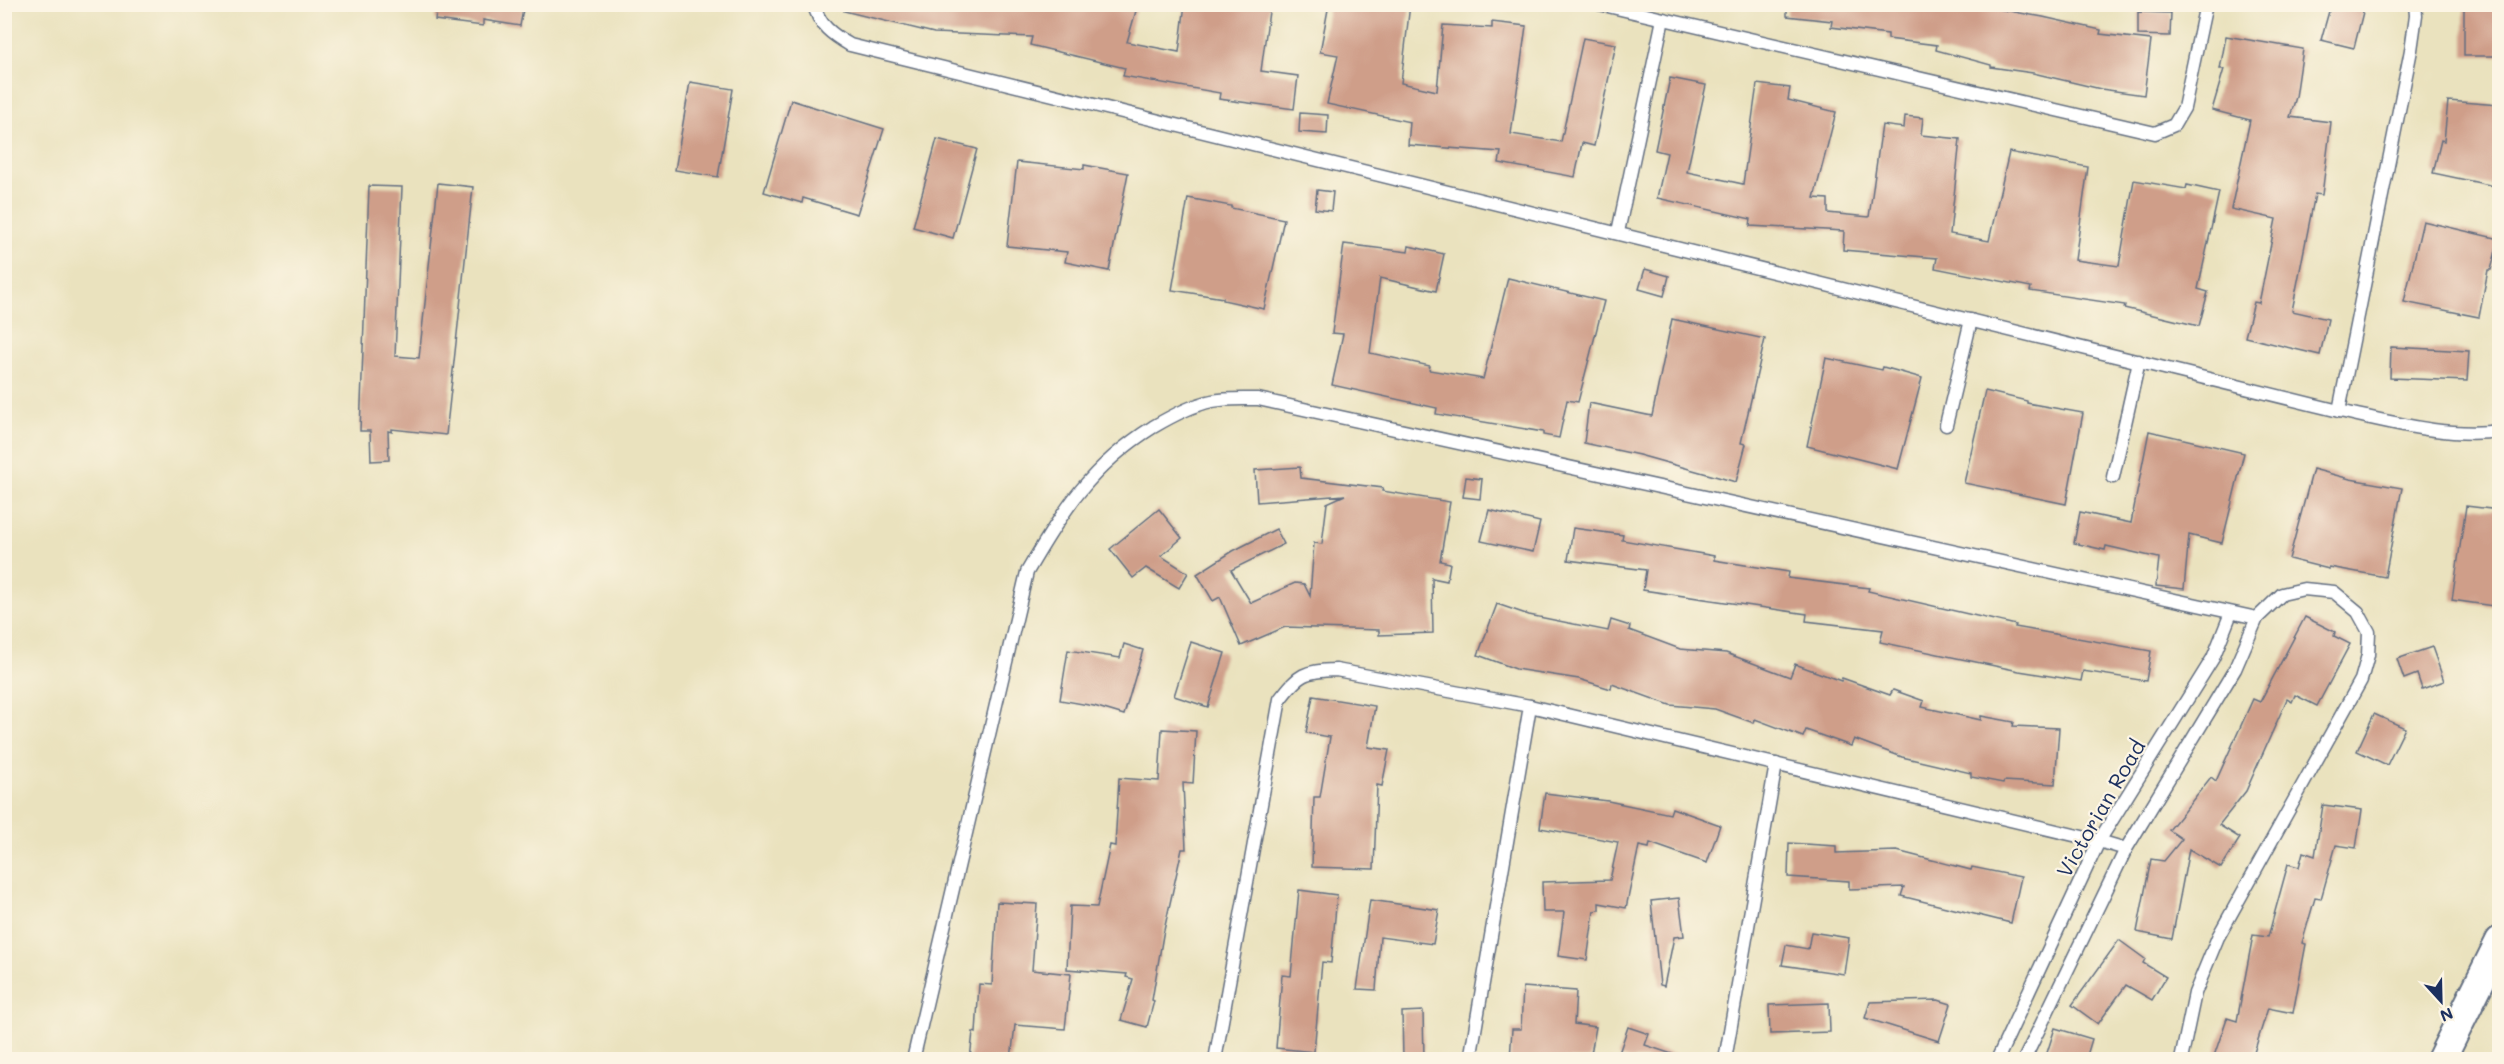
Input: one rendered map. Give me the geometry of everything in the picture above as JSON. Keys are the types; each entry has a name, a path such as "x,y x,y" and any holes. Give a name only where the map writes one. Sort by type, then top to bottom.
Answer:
{"street":[{"path":"2441,1059 2499,941"}],"lane":[{"path":"814,4 816,15 831,34 850,45 2339,411 2427,430 2475,434 2499,431"},
{"path":"1599,4 2155,133 2174,125 2184,108 2206,4"},
{"path":"2339,411 2411,50 2416,15 2415,4"},
{"path":"1617,232 1663,19"},
{"path":"1946,425 1971,320"},
{"path":"2113,477 2139,361"},
{"path":"913,1059 1027,572 1060,515 1094,472 1128,442 1170,417 1212,401 1258,399 2257,618 2282,594 2304,589 2334,592 2358,612 2369,633 2368,655 2361,680 2218,937 2195,993 2181,1059"},
{"name":"Victorian Road","path":"1997,1059 2099,841 2213,658 2231,613"},
{"name":"Victorian Road","path":"2024,1059 2126,849 2235,669 2257,618"},
{"path":"1215,1059 1280,699 1294,680 1312,671 1336,670 1530,706 2126,849"},
{"path":"1470,1059 1530,706"},
{"path":"1725,1059 1776,764"}],"building":[{"path":"437,4 524,4 520,26 483,20 483,26 435,20"},
{"path":"845,4 1138,4 1127,42 1179,52 1185,4 1270,4 1261,71 1298,76 1294,109 1219,99 1220,93 1123,76 1125,68 1030,45 1032,37 934,33 844,11"},
{"path":"1329,4 1410,4 1401,83 1437,91 1443,25 1492,28 1492,22 1526,26 1511,134 1561,142 1583,38 1616,44 1594,146 1582,143 1575,177 1499,163 1501,152 1408,145 1410,122 1327,104 1338,55 1320,52"},
{"path":"1787,4 1993,4 1992,8 2101,30 2100,34 2151,40 2144,95 2101,89 2033,73 1991,67 1991,65 1936,50 1937,45 1888,39 1888,34 1831,27 1832,21 1787,16"},
{"path":"2331,4 2365,4 2354,48 2321,40"},
{"path":"2464,4 2499,4 2499,56 2464,56"},
{"path":"2138,12 2171,13 2170,36 2138,35"},
{"path":"2226,36 2303,49 2296,97 2290,117 2331,122 2322,195 2315,194 2292,311 2328,319 2320,355 2245,337 2254,302 2259,303 2276,219 2231,209 2250,120 2212,110 2224,69 2220,69"},
{"path":"1670,78 1706,85 1687,172 1743,184 1757,84 1790,88 1788,100 1836,112 1814,198 1828,199 1828,213 1869,217 1882,125 1904,128 1905,116 1923,118 1921,135 1960,139 1950,234 1989,241 2009,152 2088,167 2075,260 2119,266 2134,180 2186,189 2187,185 2219,192 2198,289 2208,292 2199,326 2124,308 2125,305 2030,291 2031,287 1935,268 1937,258 1843,250 1844,231 1750,226 1751,219 1657,198 1667,153 1655,150"},
{"path":"690,82 733,89 718,177 675,170"},
{"path":"791,100 884,129 857,214 803,198 802,203 764,192"},
{"path":"2448,101 2499,105 2499,187 2433,173 2441,140 2444,141"},
{"path":"1300,113 1328,115 1327,134 1299,132"},
{"path":"937,139 977,149 953,238 913,227"},
{"path":"1017,162 1084,169 1084,165 1128,173 1109,271 1065,262 1067,252 1007,246"},
{"path":"438,183 473,187 446,435 392,429 392,432 388,431 389,460 371,461 370,431 360,431 369,186 402,187 395,356 419,358"},
{"path":"1317,190 1333,192 1331,211 1315,209"},
{"path":"1188,198 1284,219 1264,309 1223,300 1223,298 1172,290"},
{"path":"2423,221 2499,239 2491,270 2488,270 2479,317 2404,302"},
{"path":"1344,244 1408,252 1409,246 1444,254 1436,291 1380,278 1370,353 1430,366 1429,370 1483,379 1508,278 1604,301 1578,402 1567,400 1559,438 1543,435 1543,432 1436,414 1437,408 1332,385 1343,334 1332,333"},
{"path":"1645,269 1669,276 1664,296 1639,289"},
{"path":"1672,319 1765,339 1741,443 1746,444 1736,482 1639,455 1584,443 1589,403 1652,416"},
{"path":"2391,347 2469,351 2467,381 2390,378"},
{"path":"1826,358 1882,370 1883,367 1922,378 1898,469 1807,446"},
{"path":"1985,391 2027,401 2027,403 2083,413 2066,504 1964,483"},
{"path":"2149,431 2244,453 2222,543 2189,535 2184,589 2156,586 2159,558 2106,546 2105,550 2074,543 2080,512 2131,523"},
{"path":"1300,467 1301,478 1383,488 1382,491 1450,502 1440,561 1450,563 1447,581 1432,578 1433,633 1379,635 1379,630 1285,627 1241,646 1220,597 1213,601 1197,574 1233,551 1276,529 1284,544 1231,570 1251,603 1295,583 1304,584 1310,596 1314,543 1322,544 1327,503 1345,495 1257,502 1255,470"},
{"path":"2313,469 2350,479 2402,488 2385,577 2329,567 2329,569 2289,559"},
{"path":"1466,477 1482,479 1480,499 1463,497"},
{"path":"2466,506 2499,510 2499,563 2493,606 2452,600"},
{"path":"1159,509 1182,538 1161,556 1188,573 1179,588 1146,568 1133,578 1110,549"},
{"path":"1489,510 1540,522 1533,552 1481,541"},
{"path":"1573,528 1623,535 1622,540 1714,556 1714,560 1789,572 1788,578 1869,588 1868,591 2016,625 2015,627 2151,651 2146,681 2083,671 2081,681 2019,671 1880,642 1883,630 1806,621 1807,614 1643,590 1646,570 1568,560"},
{"path":"1497,604 1529,615 1608,631 1611,620 1630,626 1629,630 1680,649 1726,653 1790,677 1795,664 1841,681 1842,678 1890,695 1893,690 1924,701 1922,707 1981,720 1981,716 2014,722 2013,726 2059,728 2055,784 2004,781 2003,783 1971,777 1971,773 1902,757 1854,739 1851,746 1806,730 1803,737 1755,719 1754,723 1715,709 1670,705 1612,684 1611,689 1579,679 1516,669 1478,655"},
{"path":"2305,617 2335,632 2334,636 2350,644 2317,706 2295,695 2292,702 2287,699 2246,791 2219,825 2240,838 2221,868 2189,849 2172,939 2137,932 2151,859 2164,861 2182,839 2169,830 2211,777 2216,781 2253,699 2260,702"},
{"path":"1191,642 1225,653 1208,707 1174,696"},
{"path":"1124,644 1143,650 1124,715 1094,706 1060,700 1068,650 1120,658"},
{"path":"2432,647 2444,681 2422,689 2417,674 2404,679 2397,659"},
{"path":"1313,696 1375,706 1368,747 1389,750 1382,786 1377,785 1374,869 1312,867 1314,797 1320,797 1330,737 1306,733"},
{"path":"2374,714 2405,728 2387,765 2357,751"},
{"path":"1162,729 1196,731 1193,784 1183,783 1186,849 1182,849 1163,935 1152,1000 1154,1001 1147,1027 1121,1020 1133,979 1126,977 1127,974 1067,969 1070,906 1097,907 1110,845 1115,846 1119,778 1159,781"},
{"path":"1545,793 1608,801 1670,814 1672,808 1720,825 1707,863 1650,843 1649,848 1639,846 1626,908 1599,903 1599,910 1594,911 1587,960 1558,956 1564,912 1543,912 1542,882 1610,880 1618,842 1540,828"},
{"path":"2323,805 2362,810 2356,848 2336,845 2321,899 2315,898 2302,943 2306,944 2293,1013 2268,1008 2252,1059 2213,1059 2227,1018 2237,1021 2253,935 2268,937 2288,864 2299,867 2303,852 2315,856"},
{"path":"1789,843 1836,846 1836,853 1897,851 1971,870 1972,867 2021,877 2011,923 1901,896 1904,887 1849,889 1849,881 1788,877"},
{"path":"1299,890 1337,895 1331,963 1322,962 1314,1052 1276,1048 1282,975 1291,976"},
{"path":"1679,898 1684,936 1674,937 1664,986 1660,985 1651,901"},
{"path":"1370,900 1439,910 1433,944 1380,937 1376,990 1357,989"},
{"path":"997,902 1037,904 1032,970 1071,974 1065,1029 1015,1025 1011,1059 970,1059 973,1032 976,1033 979,984 992,985"},
{"path":"1811,932 1849,938 1844,974 1782,965 1786,945 1808,949"},
{"path":"2119,940 2145,959 2143,963 2166,977 2152,1000 2126,985 2098,1024 2072,1005"},
{"path":"1523,987 1576,991 1574,1024 1596,1027 1590,1059 1510,1059 1512,1029 1521,1029"},
{"path":"1938,1000 1951,1004 1939,1041 1865,1018 1870,1002"},
{"path":"1829,1003 1830,1032 1770,1034 1769,1005"},
{"path":"1423,1011 1424,1059 1403,1059 1402,1012"},
{"path":"1628,1027 1649,1034 1645,1045 1678,1056 1678,1059 1629,1059 1618,1056"},
{"path":"2055,1028 2092,1039 2086,1059 2045,1059"}]}
